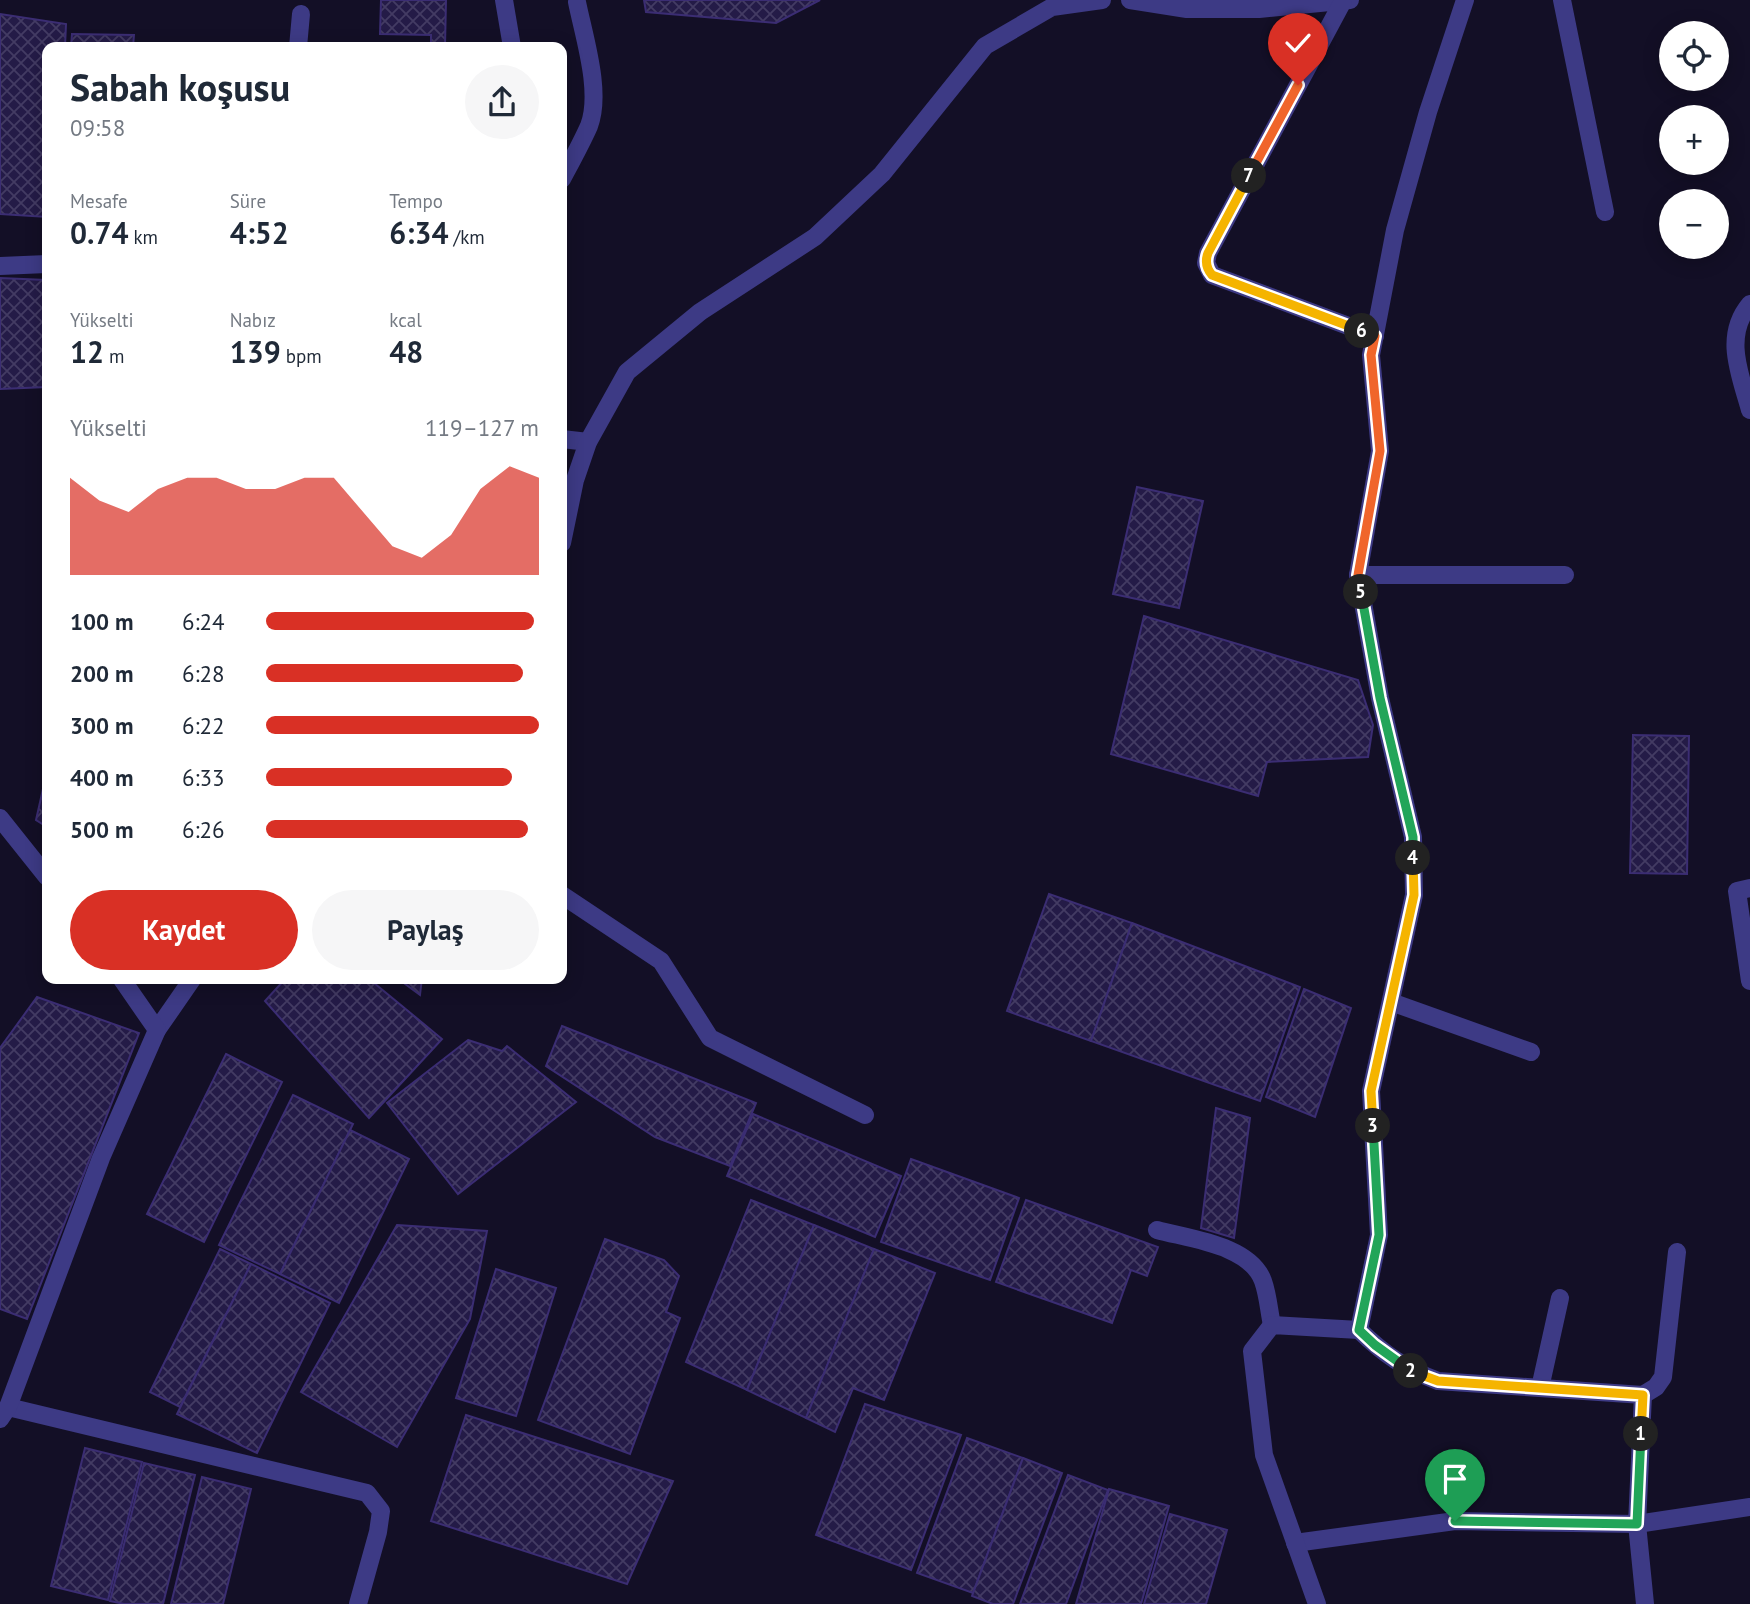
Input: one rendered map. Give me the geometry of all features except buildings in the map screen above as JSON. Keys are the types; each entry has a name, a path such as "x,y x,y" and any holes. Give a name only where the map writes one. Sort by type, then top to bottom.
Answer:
{"street":[{"path":"504,0 511,42"},
{"path":"567,519 575,480 588,442 627,372 700,312 815,237 882,174 985,46 1052,7 1102,0"},
{"path":"1130,0 1187,9 1259,9 1350,0"},
{"path":"1359,1330 1379,1235 1371,1091 1414,895 1413,837 1380,698 1358,575 1380,451 1371,355 1395,230 1428,112 1465,0"},
{"path":"1562,0 1605,212"},
{"path":"1343,1 1214,241 1206,263 1212,275 1375,336"},
{"path":"567,169 590,124 593,102 593,82 577,2"},
{"path":"298,42 301,14"},
{"path":"0,266 42,264"},
{"path":"1750,304 1743,312 1737,327 1734,352 1750,410"},
{"path":"567,440 588,442"},
{"path":"1358,575 1565,575"},
{"path":"0,818 42,871"},
{"path":"1750,888 1737,891 1750,981"},
{"path":"567,898 661,961 710,1038 865,1115"},
{"path":"125,984 157,1030"},
{"path":"189,984 157,1030 101,1158 4,1413 367,1493 381,1511 378,1532 358,1604"},
{"path":"1391,1002 1531,1052"},
{"path":"1157,1230 1228,1249 1244,1257 1263,1281 1272,1325 1252,1351 1264,1455 1317,1604"},
{"path":"1272,1325 1359,1330 1408,1370 1438,1381 1643,1395 1656,1387 1663,1377 1676,1252"},
{"path":"1540,1388 1560,1298"},
{"path":"1643,1395 1637,1524 1645,1604"},
{"path":"1295,1543 1455,1521 1637,1524 1750,1507"}],"route":[{"path":"1298,85 1208,253 1206,263 1212,275 1375,336 1371,355 1380,451 1358,575 1380,698 1413,837 1414,895 1371,1091 1379,1235 1359,1330 1408,1370 1438,1381 1643,1395 1637,1524 1455,1521"}]}
